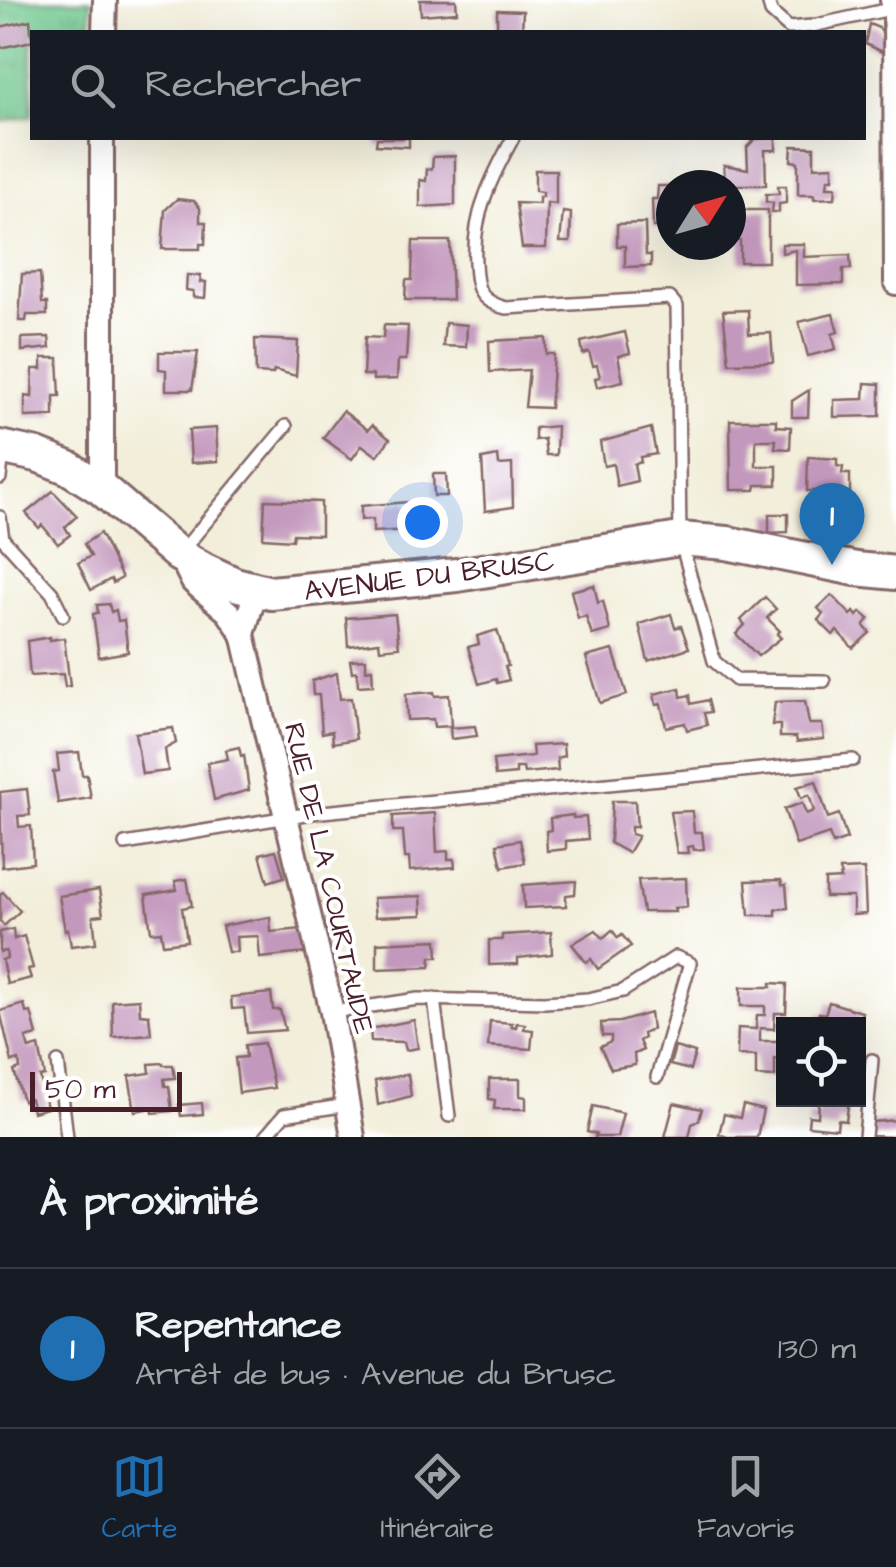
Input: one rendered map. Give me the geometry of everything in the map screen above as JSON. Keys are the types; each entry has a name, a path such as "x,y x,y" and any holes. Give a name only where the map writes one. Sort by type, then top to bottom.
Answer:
{"street":[{"path":"104,0 104,30"},
{"path":"892,0 896,283"},
{"path":"102,140 102,489"},
{"name":"AVENUE DU BRUSC","path":"1,458 37,455 69,468 102,489 180,554 205,570 256,590 292,592 457,575 680,539 728,543 856,570 896,573"},
{"name":"RUE DE LA COURTAUDE","path":"180,554 193,582 228,612 243,634 332,1012 353,1137"},
{"path":"228,612 231,600 256,590"},
{"name":"RUE DE LA COURTAUDE","path":"243,634 256,590"}],"lane":[{"path":"768,0 771,12 789,28 895,8"},
{"path":"512,140 489,182 473,234 476,290 488,303 506,308 670,298 677,306 680,539 714,661 736,680 824,681"},
{"path":"180,554 286,426"},
{"path":"0,518 3,539 52,592 63,615"},
{"path":"126,844 287,818 853,760"},
{"path":"332,1012 434,999 588,999 623,990 676,957 690,963 657,1077"},
{"path":"434,999 449,1116"},
{"path":"864,1137 872,1060"},
{"path":"58,1062 67,1137"},
{"path":"265,1137 284,1115 348,1105"}],"green space":[{"path":"0,0 91,0 90,30 30,30 30,116 0,122"}],"building":[{"path":"420,0 456,0 457,12 421,15"},
{"path":"497,10 523,11 522,30 497,30"},
{"path":"30,20 30,41 0,48 0,27"},
{"path":"869,24 879,28 884,35 884,53 866,44"},
{"path":"377,140 409,140 409,147 376,145"},
{"path":"754,140 776,140 776,150 765,150 766,185 746,185 746,170 724,170 724,165 748,169 747,147"},
{"path":"792,146 814,147 814,167 833,166 833,179 828,179 827,187 836,187 835,198 798,195 798,162 791,161"},
{"path":"455,156 455,205 420,207 420,180 426,181 433,157"},
{"path":"535,170 556,170 556,204 547,203 546,248 522,248 516,203 539,204 543,192 535,191"},
{"path":"778,186 786,186 786,203 779,204 779,212 772,212 773,203 766,202 766,194 779,194"},
{"path":"177,199 194,201 200,208 200,222 206,222 205,244 200,244 200,249 162,249 165,210"},
{"path":"652,199 656,199 656,227 653,227"},
{"path":"746,210 768,210 768,262 740,262 746,260"},
{"path":"563,212 571,213 570,242 560,242"},
{"path":"645,223 646,255 651,255 651,266 625,267 625,246 617,246 617,224"},
{"path":"413,241 450,241 452,300 405,300 406,280 412,280"},
{"path":"782,244 804,244 804,257 850,255 851,269 843,269 843,284 796,285 796,250 782,253"},
{"path":"40,273 47,315 27,315 26,321 19,321 22,274"},
{"path":"187,275 201,276 200,282 206,282 205,298 193,297 193,291 186,290"},
{"path":"748,310 749,334 771,333 773,362 729,363 723,311"},
{"path":"833,314 838,332 832,334 836,349 808,356 799,322"},
{"path":"445,323 467,325 466,347 443,346"},
{"path":"384,325 408,326 406,360 398,360 397,379 373,380 373,375 363,375 365,337 383,338"},
{"path":"625,332 630,353 618,356 623,381 597,387 597,365 593,366 589,352 583,354 581,342"},
{"path":"49,337 50,348 22,351 22,338"},
{"path":"546,338 546,354 554,354 550,408 525,407 529,370 490,372 489,341"},
{"path":"255,339 298,341 296,376 274,370 273,374 256,373"},
{"path":"159,352 198,352 192,390 166,390 166,370 159,369"},
{"path":"42,358 58,358 60,396 54,396 54,416 25,417 25,396 32,397 33,369 42,369"},
{"path":"865,383 880,384 880,416 834,417 834,400 864,399"},
{"path":"809,390 808,417 792,417 792,401"},
{"path":"343,411 368,430 372,425 390,439 377,456 362,445 352,459 323,438"},
{"path":"730,420 776,420 776,426 791,427 790,449 775,448 776,440 756,440 756,466 777,466 777,485 731,490"},
{"path":"557,426 556,455 546,455 544,439 535,440 535,428"},
{"path":"216,428 218,461 191,463 189,430"},
{"path":"651,428 656,454 640,457 641,462 634,464 637,481 617,486 613,464 604,466 600,442"},
{"path":"498,456 499,465 512,464 513,507 485,511 482,459"},
{"path":"808,457 837,459 837,466 843,467 842,474 850,474 850,507 826,506 826,491 807,491"},
{"path":"433,474 446,474 447,496 434,496"},
{"path":"53,491 77,516 65,527 70,535 58,544 26,513"},
{"path":"265,500 321,502 321,535 293,534 292,540 263,538"},
{"path":"408,502 409,530 373,532 373,519 361,520 361,506"},
{"path":"769,514 788,514 788,532 769,533"},
{"path":"100,533 122,578 113,583 111,579 91,590 78,563 91,556 84,544"},
{"path":"594,585 598,603 603,601 610,630 592,635 586,616 578,618 571,591"},
{"path":"832,595 851,615 861,612 869,619 864,626 870,633 853,648 837,631 833,635 818,620 823,614 818,608"},
{"path":"765,597 776,609 767,618 780,631 777,634 781,638 758,656 736,634 745,625 741,620"},
{"path":"109,604 111,612 116,610 118,621 124,620 128,652 99,657 93,614 98,613 97,605"},
{"path":"395,614 399,647 380,649 379,642 348,646 346,618"},
{"path":"671,614 675,628 681,626 689,648 648,661 639,624"},
{"path":"497,630 509,680 479,684 468,647 479,644 477,636"},
{"path":"64,638 70,686 65,687 63,674 30,676 27,641"},
{"path":"613,650 627,695 600,703 586,657"},
{"path":"366,659 366,670 372,669 373,685 358,686 357,671 352,672 350,660"},
{"path":"337,673 340,699 351,698 356,739 333,743 332,731 322,733 319,695 313,695 312,681"},
{"path":"680,688 681,697 690,695 691,704 708,700 711,712 704,713 707,725 687,730 685,723 666,727 661,704 656,705 654,694"},
{"path":"434,692 435,696 449,695 451,726 434,727 433,719 407,720 406,694"},
{"path":"805,701 809,724 822,724 824,739 797,742 796,737 780,737 780,725 772,725 775,702"},
{"path":"475,726 477,736 451,739 450,728"},
{"path":"173,728 176,743 165,749 168,771 142,774 135,733"},
{"path":"563,744 564,756 557,758 558,770 524,773 523,768 516,768 516,774 495,776 493,760 533,756 532,746"},
{"path":"239,747 241,756 244,755 249,790 214,800 207,763 228,759 226,750"},
{"path":"79,752 91,798 58,803 53,772 59,771 57,754"},
{"path":"816,781 828,818 839,814 847,839 833,844 829,834 796,845 784,809 802,803 806,814 814,811 809,795 801,798 797,787"},
{"path":"27,789 30,815 18,816 19,827 31,826 33,863 2,867 0,792"},
{"path":"612,801 635,801 637,827 631,827 631,834 638,836 628,853 610,843"},
{"path":"692,811 694,832 702,832 704,849 694,850 693,846 687,847 688,853 677,853 670,812"},
{"path":"435,813 437,852 448,851 448,859 454,859 455,867 410,871 403,831 393,831 393,816"},
{"path":"586,817 588,839 566,841 566,849 547,851 550,818"},
{"path":"520,840 525,863 502,867 497,844"},
{"path":"276,850 284,877 268,882 260,854"},
{"path":"864,869 866,914 853,915 853,897 825,897 825,880 841,879 840,870"},
{"path":"686,878 687,907 674,908 675,912 643,912 638,880"},
{"path":"187,879 192,906 182,908 187,941 163,944 161,931 151,932 146,895 177,890 175,881"},
{"path":"781,880 786,885 788,908 776,909 776,915 749,915 746,881"},
{"path":"576,881 575,894 566,895 566,906 524,908 523,885"},
{"path":"99,890 103,915 93,916 96,943 71,946 59,896"},
{"path":"3,892 20,911 4,926 0,921"},
{"path":"421,896 422,915 375,917 373,898"},
{"path":"270,917 271,932 302,929 305,953 260,958 258,936 236,937 237,952 228,952 222,926"},
{"path":"13,929 14,939 24,936 33,968 28,969 31,978 7,984 2,960 7,958 6,951 0,952 0,932"},
{"path":"596,930 603,938 612,930 631,946 598,969 591,959 586,962 572,944"},
{"path":"551,932 552,954 518,958 518,964 489,965 489,940 502,940 502,935"},
{"path":"437,940 438,957 431,957 430,967 377,969 377,943"},
{"path":"771,983 787,984 786,1013 775,1013 774,1029 760,1028 760,1041 776,1041 775,1077 756,1076 756,1056 737,1055 738,1028 756,1029 757,1015 765,1015 765,1006 741,1006 741,987 771,987"},
{"path":"271,993 273,1010 280,1010 285,1030 247,1033 244,1008 232,1009 231,997"},
{"path":"139,999 140,1014 149,1015 151,1034 113,1037 112,1001"},
{"path":"829,1002 862,1012 861,1017 818,1017 819,1013 825,1014"},
{"path":"24,1004 26,1013 31,1012 37,1035 26,1038 29,1049 39,1046 45,1076 40,1077 47,1108 33,1112 30,1099 23,1101 14,1071 20,1069 19,1060 12,1062 0,1011"},
{"path":"650,1013 652,1029 639,1041 643,1050 634,1054 635,1065 611,1069 600,1047 611,1042 611,1036 602,1036 601,1023"},
{"path":"414,1020 418,1048 406,1050 404,1042 371,1041 370,1029"},
{"path":"490,1021 516,1027 517,1023 525,1024 524,1029 533,1030 531,1049 488,1046"},
{"path":"264,1043 274,1088 239,1093 235,1058 246,1057 245,1045"},
{"path":"675,1047 695,1053 690,1070 670,1065"},
{"path":"149,1064 173,1065 175,1078 164,1079 165,1086 169,1086 172,1111 135,1111 129,1076 150,1073"},
{"path":"408,1074 411,1096 378,1105 375,1081"},
{"path":"489,1079 520,1079 520,1096 526,1097 526,1109 494,1109 495,1100 489,1099"},
{"path":"202,1103 203,1114 181,1116 179,1105"},
{"path":"674,1103 702,1109 689,1137 665,1137"},
{"path":"743,1105 763,1110 757,1137 719,1134 724,1114 740,1118"},
{"path":"593,1106 623,1113 617,1137 595,1137 596,1134 587,1132"},
{"path":"819,1107 848,1107 846,1121 838,1120 837,1129 808,1126 809,1116 818,1117"},
{"path":"896,1120 896,1137 871,1136 873,1122"}],"place":[{"name":"Repentance","path":"832,565"}]}
